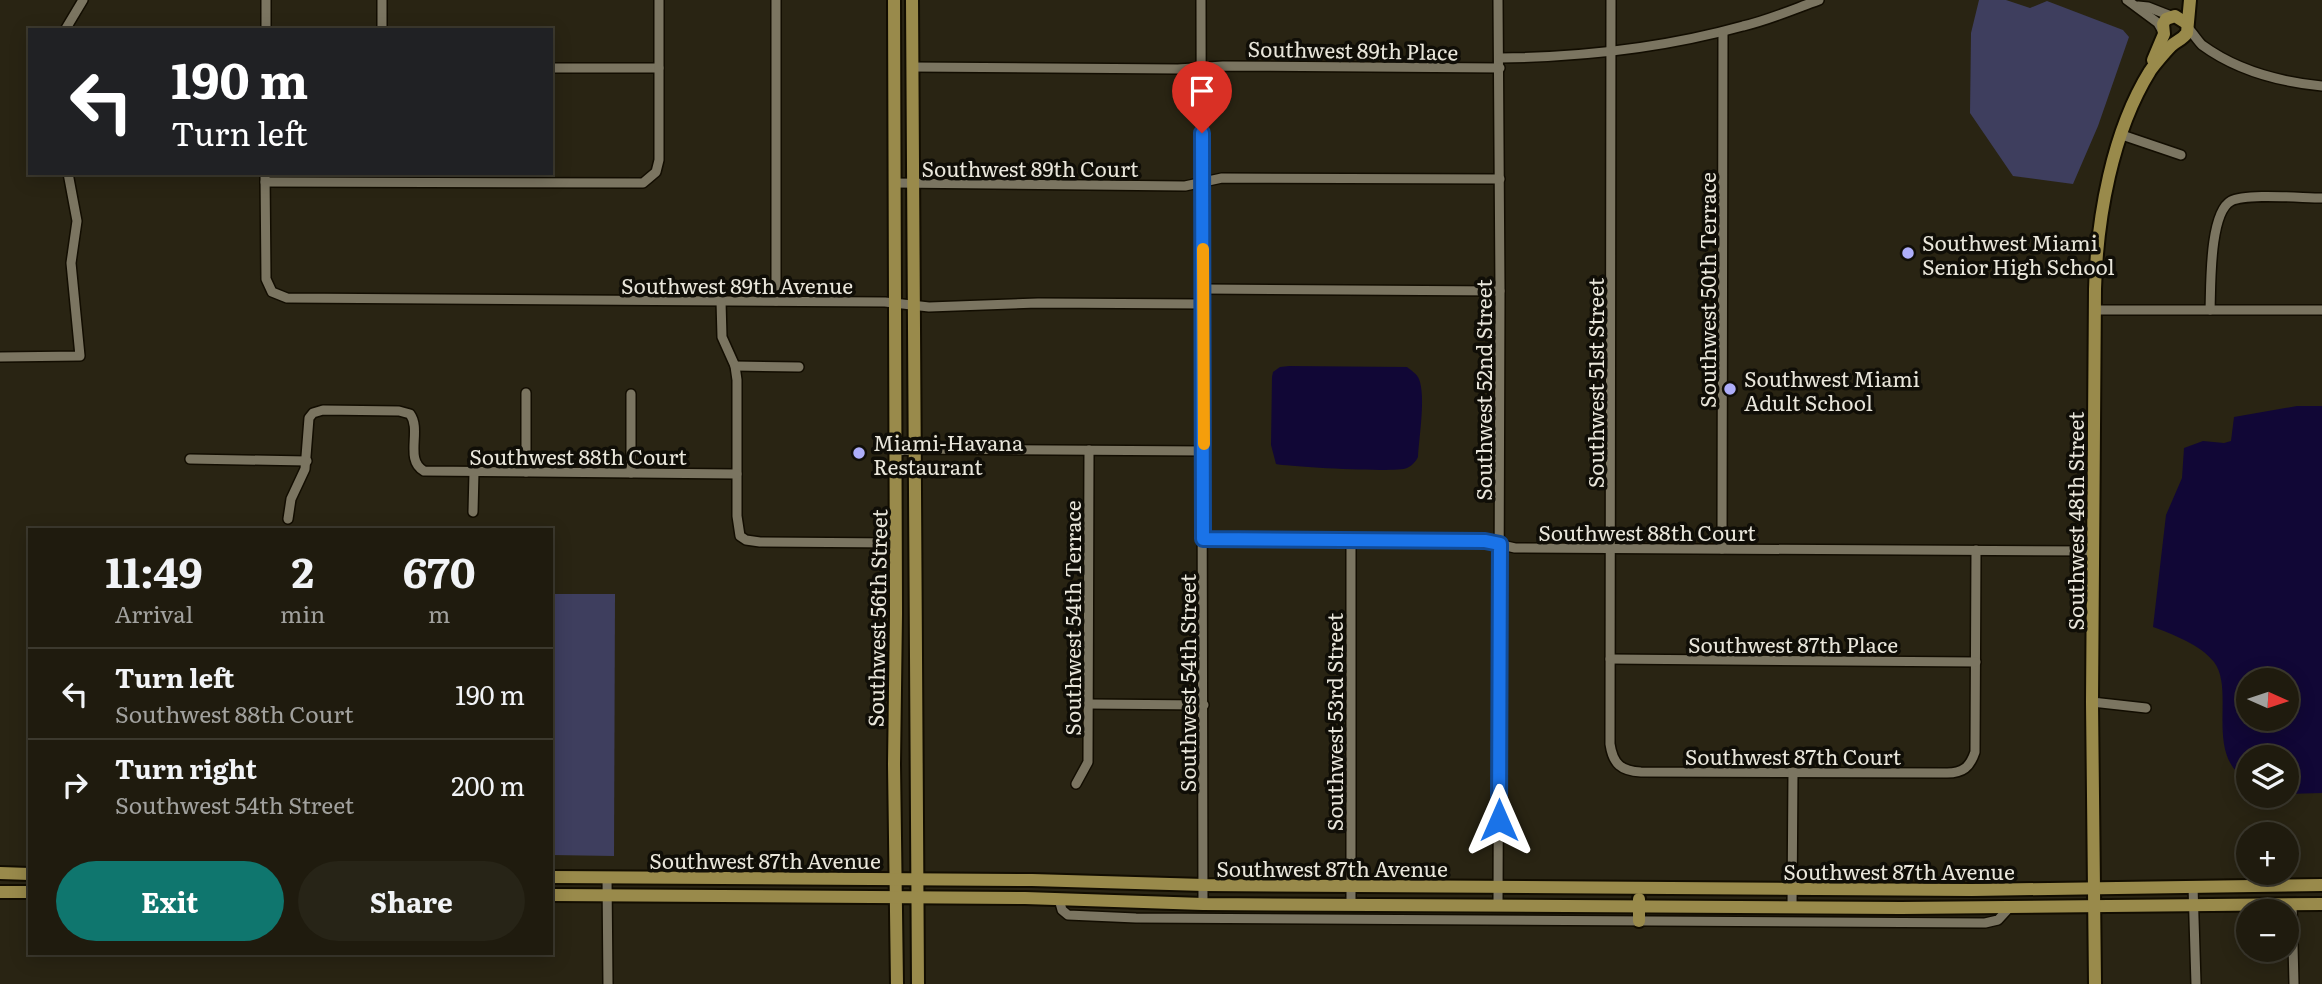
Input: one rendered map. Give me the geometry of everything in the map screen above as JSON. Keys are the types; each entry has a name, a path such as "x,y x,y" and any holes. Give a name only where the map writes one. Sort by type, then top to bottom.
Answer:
{"main road":[{"name":"Southwest 56th Street","path":"894,0 894,752 897,984"},
{"name":"Southwest 56th Street","path":"912,0 918,984"},
{"name":"Southwest 48th Street","path":"2095,984 2092,551 2095,268 2100,224 2122,135 2152,67 2163,24 2173,16 2184,0"},
{"path":"2183,33 2190,0"},
{"path":"2173,16 2180,17 2183,33"},
{"path":"2163,32 2169,40 2183,33"},
{"name":"Southwest 48th Street","path":"2152,67 2183,33"},
{"path":"0,873 28,874"},
{"name":"Southwest 87th Avenue","path":"553,877 1792,889 2292,885"},
{"path":"1059,899 1063,891 1081,882"},
{"path":"2292,885 2292,899"},
{"name":"Southwest 87th Avenue","path":"2299,885 2322,885"},
{"path":"1639,921 1640,888"},
{"path":"0,892 28,892"},
{"name":"Southwest 87th Avenue","path":"553,895 1639,907 2009,908 2236,904"},
{"name":"Southwest 87th Avenue","path":"2299,904 2322,904"}],"street":[{"path":"66,28 83,0"},
{"path":"266,0 266,28"},
{"path":"382,0 382,28"},
{"path":"265,178 382,178 635,185 643,183 653,176 659,160 659,0"},
{"path":"776,0 776,301"},
{"name":"Southwest 54th Street","path":"1201,0 1203,904"},
{"name":"Southwest 52nd Street","path":"1498,0 1498,906"},
{"name":"Southwest 51st Street","path":"1611,0 1610,744 1613,759 1618,765"},
{"path":"1500,58 1612,51 1723,32 1819,0"},
{"path":"2127,0 2158,23 2163,32"},
{"path":"2138,6 2173,16"},
{"name":"Southwest 50th Terrace","path":"1722,549 1723,32"},
{"path":"2183,33 2232,62 2255,71 2288,81 2322,86"},
{"name":"Southwest 89th Place","path":"912,67 1500,68"},
{"path":"553,68 659,68"},
{"path":"2122,135 2181,155"},
{"path":"0,357 80,356 71,263 77,221 68,175"},
{"name":"Southwest 89th Avenue","path":"265,178 266,271 272,292 281,297 776,301 895,303 913,306 1038,303 1203,304"},
{"name":"Southwest 89th Court","path":"894,183 1185,186 1222,178 1500,179"},
{"path":"2210,310 2216,235 2225,206 2241,198 2322,198"},
{"path":"1203,289 1500,291"},
{"path":"721,301 722,337 735,366 737,516 740,536 755,542 896,543"},
{"path":"2095,310 2322,310"},
{"path":"735,366 799,366"},
{"path":"526,393 526,472"},
{"path":"631,394 631,473"},
{"name":"Southwest 88th Court","path":"307,461 309,422 313,413 399,411 412,416 415,426 414,457 419,468 433,472 737,474"},
{"name":"Southwest 54th Terrace","path":"1076,784 1088,762 1089,450"},
{"path":"896,451 1204,451"},
{"path":"190,459 307,461 291,499 288,519"},
{"path":"473,512 474,472"},
{"name":"Southwest 88th Court","path":"1203,539 1485,541 1515,548 2092,551"},
{"name":"Southwest 53rd Street","path":"1350,905 1351,540"},
{"path":"1976,550 1976,662"},
{"name":"Southwest 87th Place","path":"1611,659 1976,662"},
{"name":"Southwest 87th Court","path":"1618,765 1625,770 1641,772 1947,774 1962,771 1968,767 1975,752 1976,662"},
{"path":"2092,702 2146,708"},
{"path":"1088,704 1204,705"},
{"path":"1792,907 1793,772"},
{"path":"607,877 608,984"},
{"path":"2193,886 2196,984"},
{"name":"Southwest 87th Avenue","path":"1059,899 1064,913 1073,916 1985,923 1998,920 2009,908"},
{"path":"2293,962 2294,984"}],"shaded area":[{"path":"1979,0 2006,0 2030,8 2047,1 2123,30 2129,37 2098,126 2073,184 2013,176 1970,113 1971,33"},
{"path":"1280,367 1407,367 1418,377 1422,396 1418,457 1415,462 1407,468 1384,470 1276,464 1271,445 1272,377 1273,372"},
{"path":"2297,406 2322,406 2322,793 2299,794 2299,745 2236,745 2235,770 2227,756 2222,723 2220,674 2214,662 2194,645 2153,627 2166,515 2182,478 2184,448 2203,441 2231,441 2234,417"},
{"path":"553,594 615,594 614,856 553,855"}],"slow traffic":[{"path":"1203,249 1204,444"}],"place":[{"name":"Southwest Miami Senior High School","path":"1908,253"},
{"name":"Southwest Miami Adult School","path":"1730,389"},
{"name":"Miami-Havana Restaurant","path":"859,453"}],"route":[{"path":"1202,133 1203,539 1485,541 1500,544 1499,820"}]}
